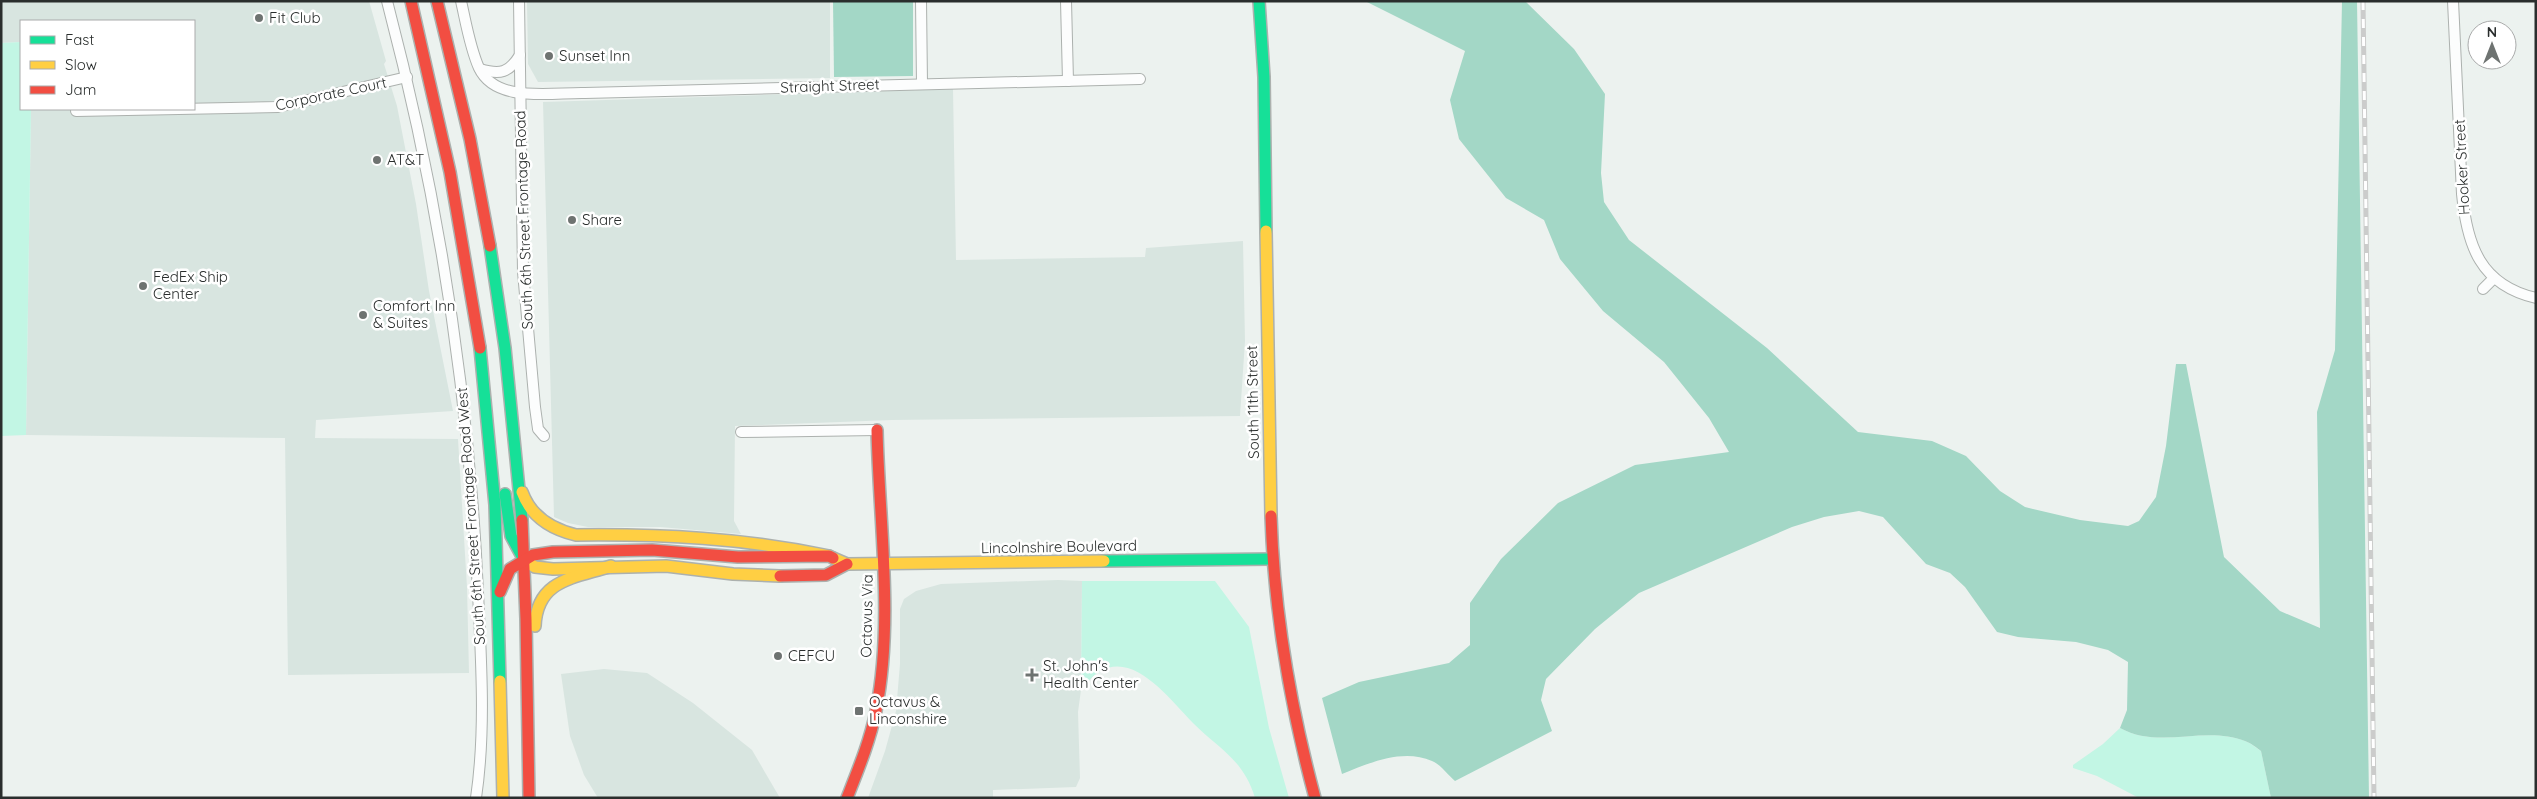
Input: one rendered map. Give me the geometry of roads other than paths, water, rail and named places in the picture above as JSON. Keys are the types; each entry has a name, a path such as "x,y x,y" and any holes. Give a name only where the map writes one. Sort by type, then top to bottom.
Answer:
{"main road":[{"path":"410,1 430,79 464,248 484,388 500,592 504,798"},
{"path":"437,1 478,180 498,294 518,477 524,560 529,798"},
{"name":"South 11th Street","path":"1259,1 1264,77 1271,559 1283,665 1297,733 1315,798"},
{"path":"464,248 486,314 498,415 508,526 512,544 524,560"},
{"name":"Octavus Via","path":"847,798 868,740 878,700 882,667 883,564 877,430"},
{"path":"518,477 523,498 543,522 576,535 680,535 789,546 829,556"},
{"name":"Lincolnshire Boulevard","path":"500,592 510,569 533,555 553,552 652,550 738,557 829,556 847,564 1271,559"},
{"name":"Lincolnshire Boulevard","path":"524,560 536,567 553,569 666,566 733,574 790,576 826,575 847,564"},
{"path":"534,798 537,781 535,612 539,600 555,584 610,566"}],"street":[{"name":"South 6th Street Frontage Road West","path":"386,1 407,78 438,222 458,355 467,434 476,547 480,635 480,759 476,798"},
{"name":"South 6th Street Frontage Road","path":"461,1 480,69 485,77 498,87 521,92 523,272 526,322 538,429 544,436"},
{"path":"519,1 521,92"},
{"path":"921,1 922,84"},
{"path":"1066,1 1068,81"},
{"name":"Hooker Street","path":"2454,1 2465,224 2476,256 2494,278 2519,293 2536,298"},
{"path":"480,69 501,72 507,70 514,66 520,55"},
{"name":"Corporate Court","path":"195,109 278,107 407,78"},
{"name":"Straight Street","path":"521,92 585,93 1140,79"},
{"name":"Corporate Court","path":"76,111 126,110"},
{"path":"2483,289 2494,278"},
{"path":"741,432 877,430"}],"railway":[{"path":"2363,1 2374,798"}],"place":[{"name":"Fit Club","path":"259,18"},
{"name":"Sunset Inn","path":"549,56"},
{"name":"AT&T","path":"377,160"},
{"name":"Share","path":"572,220"},
{"name":"FedEx Ship Center","path":"143,286"},
{"name":"Comfort Inn & Suites","path":"363,315"},
{"name":"CEFCU","path":"778,656"},
{"name":"St. John's Health Center","path":"1032,675"},
{"name":"Octavus & Linconshire","path":"859,711"}]}
